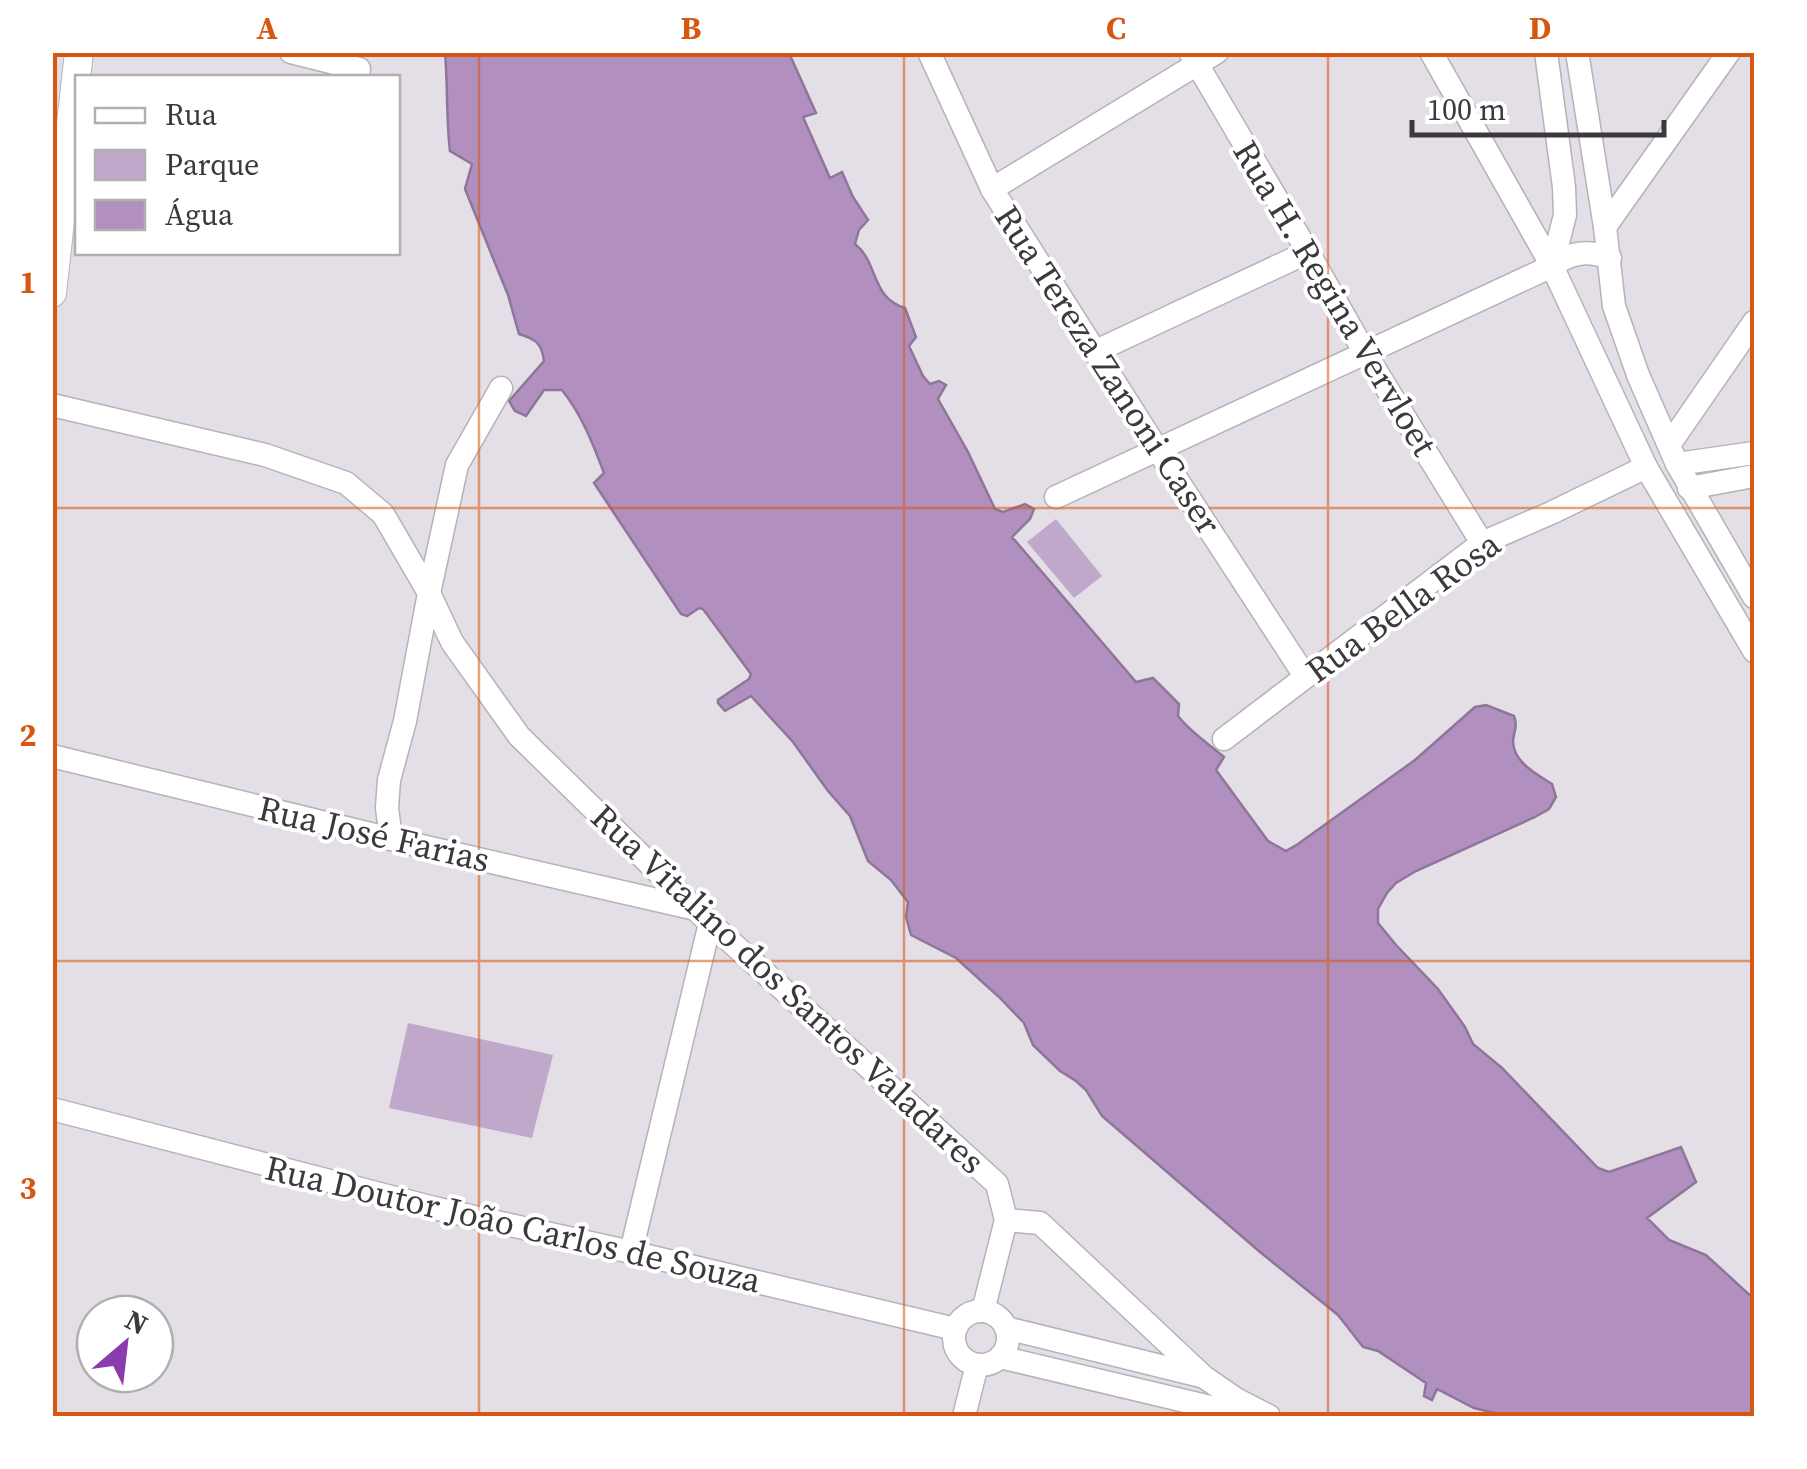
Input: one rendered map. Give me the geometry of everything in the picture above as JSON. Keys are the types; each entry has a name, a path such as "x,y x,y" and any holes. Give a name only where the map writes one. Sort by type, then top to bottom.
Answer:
{"main road":[{"path":"52,130 63,52"},
{"path":"52,293 75,88"}],"street":[{"path":"291,52 359,69"},
{"name":"Rua Tereza Zanoni Caser","path":"929,52 992,189 1305,676"},
{"path":"1431,52 1552,266 1646,467 1754,651"},
{"path":"1546,52 1565,201 1552,266"},
{"path":"1577,52 1614,306 1638,375 1689,488 1754,597"},
{"path":"1605,227 1730,52"},
{"path":"992,189 1202,57"},
{"name":"Rua H. Regina Vervloet","path":"1202,57 1365,354 1482,543"},
{"path":"1094,352 1308,252"},
{"path":"1056,496 1573,254 1585,252 1610,258"},
{"path":"1574,312 1584,318 1596,318 1614,306"},
{"path":"1673,454 1754,322"},
{"path":"391,839 389,780 405,721 457,465 500,388"},
{"name":"Rua Vitalino dos Santos Valadares","path":"52,405 265,455 346,483 383,514 452,642 519,736 703,916 998,1184 1006,1220"},
{"path":"1673,454 1754,452"},
{"name":"Rua Bella Rosa","path":"1224,739 1482,543 1646,467"},
{"path":"1689,488 1754,476"},
{"name":"Rua José Farias","path":"52,756 703,916"},
{"path":"631,1252 703,916"},
{"name":"Rua Doutor João Carlos de Souza","path":"59,1112 434,1208 955,1329"},
{"path":"983,1311 1006,1220 1040,1222 1204,1377 1236,1400 1269,1416"},
{"path":"1006,1328 1006,1346 992,1362 977,1364 958,1352 955,1329 966,1315 983,1311 994,1314 1006,1328 1204,1377"},
{"path":"1000,1357 1248,1416"},
{"path":"964,1416 977,1364"}],"green space":[{"path":"1056,519 1102,576 1074,598 1027,542"},
{"path":"408,1023 553,1055 532,1138 389,1108"}],"water":[{"path":"445,53 789,53 816,113 803,117 830,178 842,172 868,220 859,230 855,244 886,296 905,308 916,337 909,346 923,376 930,384 939,381 946,385 938,399 995,509 1003,512 1025,504 1034,509 1030,519 1012,537 1136,682 1153,678 1179,704 1178,716 1183,722 1224,757 1216,770 1268,841 1286,851 1298,844 1415,760 1475,707 1486,705 1514,716 1517,755 1526,767 1552,784 1556,797 1549,809 1396,883 1378,909 1378,923 1438,989 1473,1044 1502,1068 1598,1168 1609,1172 1681,1147 1696,1182 1647,1218 1669,1240 1706,1255 1754,1299 1754,1416 1507,1416 1474,1408 1437,1389 1432,1400 1424,1396 1426,1383 1378,1351 1363,1347 1338,1315 1102,1116 1086,1090 1033,1045 1024,1023 956,958 911,935 906,917 908,902 891,880 868,861 850,816 793,742 751,696 725,711 718,703 751,674 703,609 687,616 681,614 594,483 604,473 581,420 562,390 544,390 526,416 515,411 509,401 544,361 543,355 537,343 519,334 508,295 465,189 472,164 450,151"}]}
